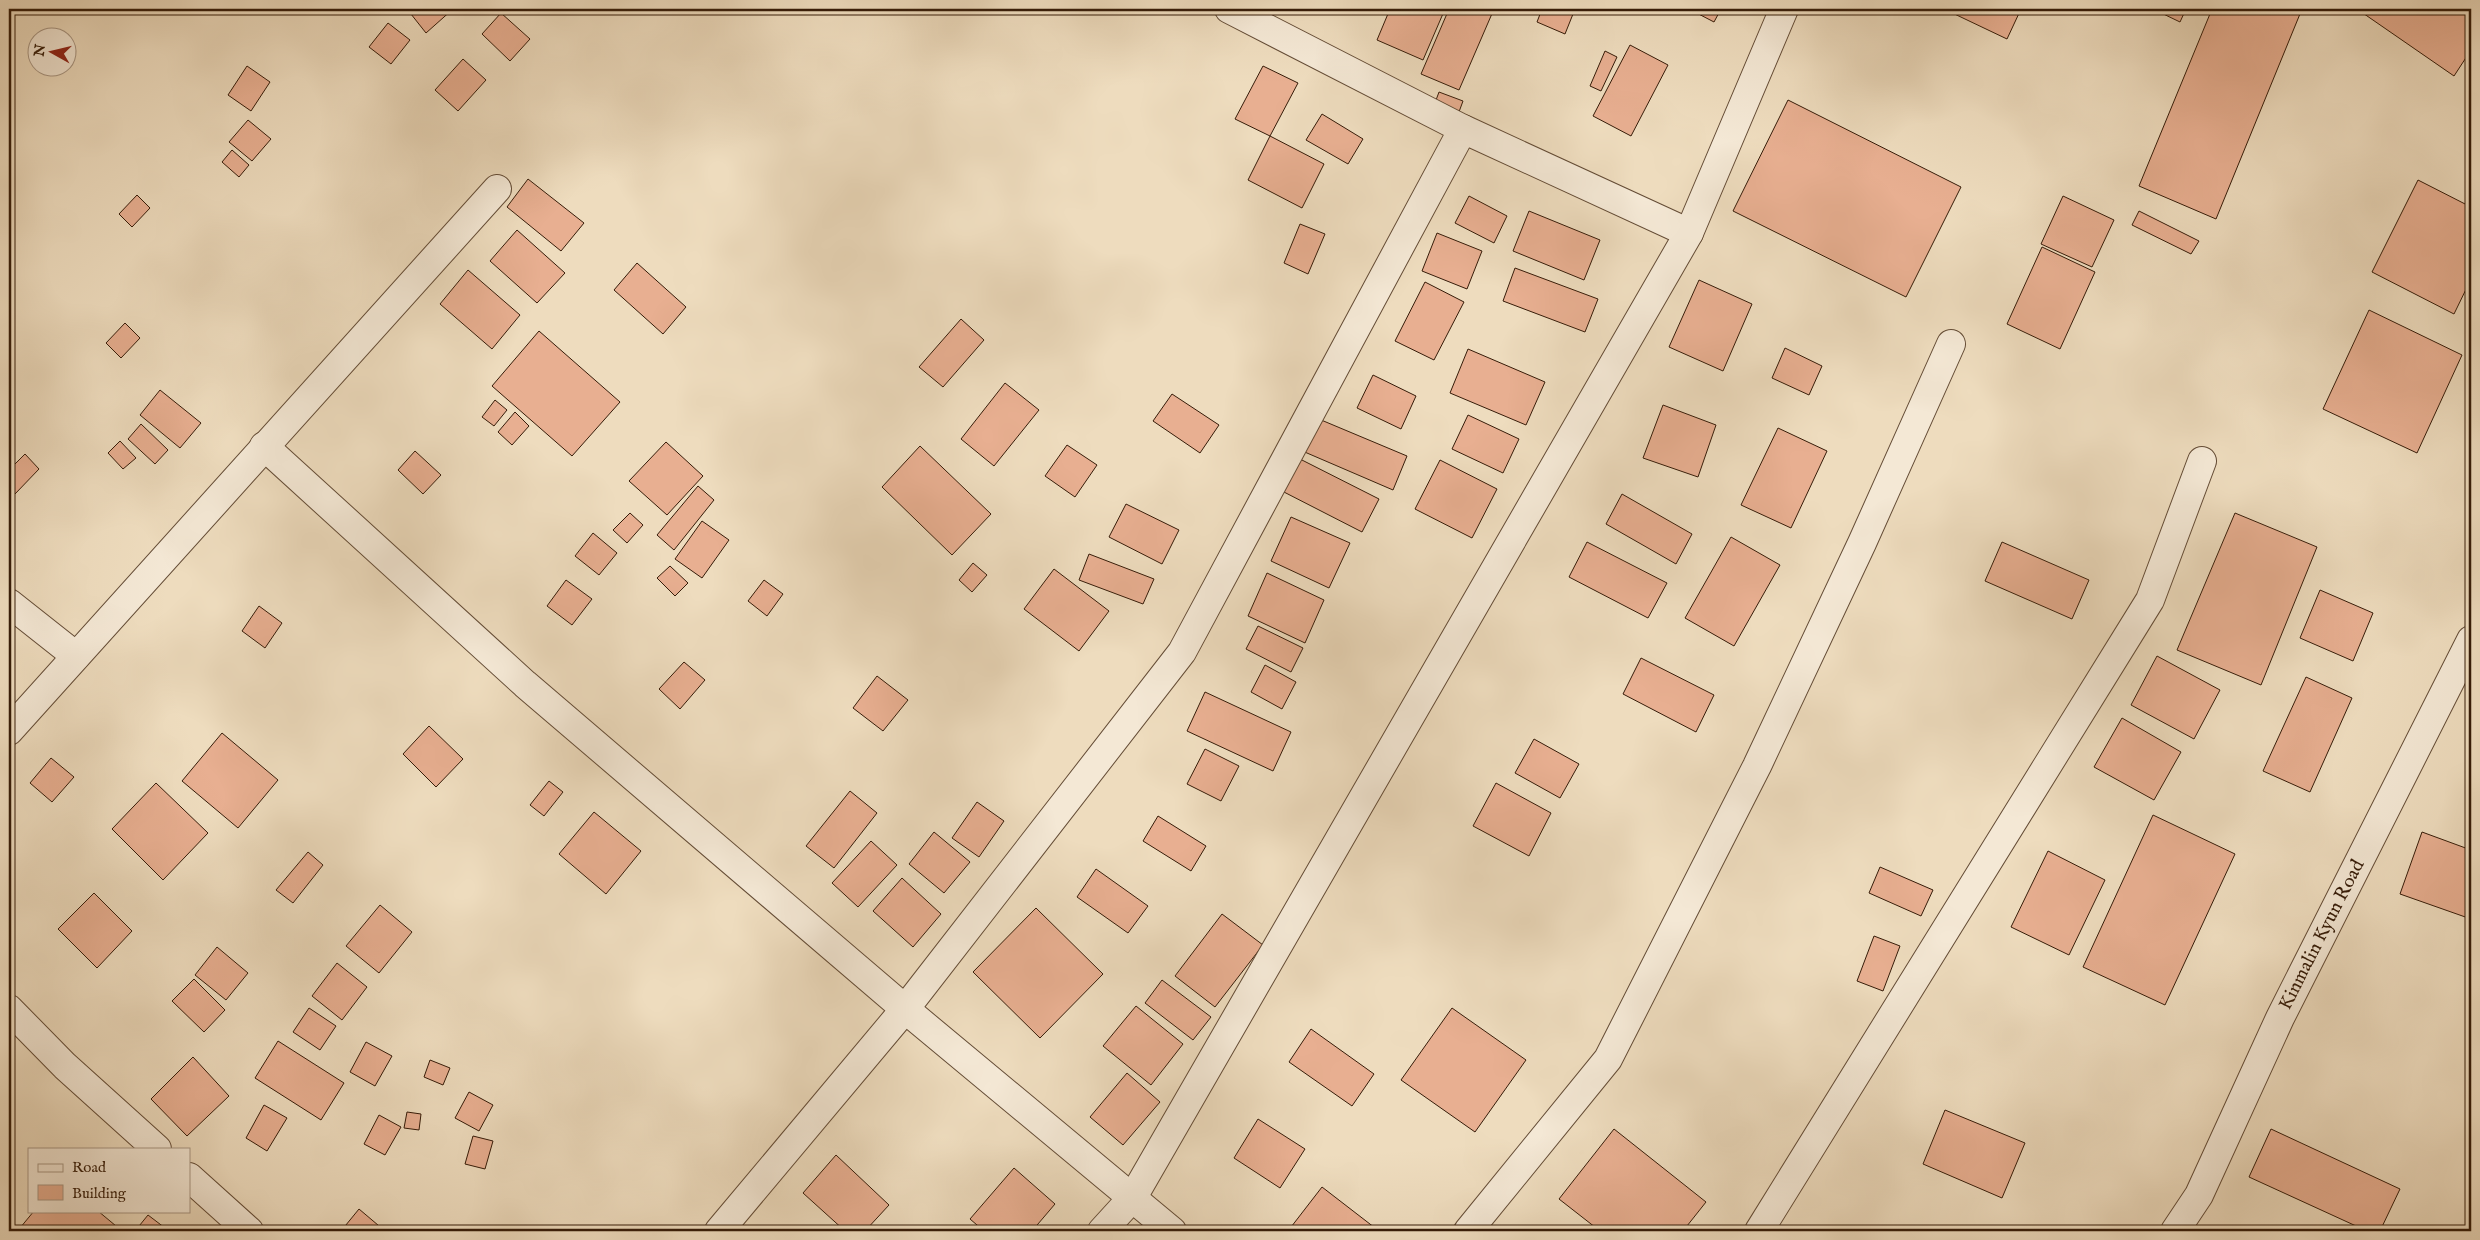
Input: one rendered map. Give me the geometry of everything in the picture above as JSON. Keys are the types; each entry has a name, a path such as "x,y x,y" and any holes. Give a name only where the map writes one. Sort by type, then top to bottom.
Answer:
{"street":[{"path":"1230,9 1463,129 1690,233"},
{"path":"1102,1231 1133,1197 1690,233 1784,9"},
{"path":"719,1231 905,1009 1182,652 1463,129"},
{"path":"9,731 264,446 497,190"},
{"path":"1468,1231 1608,1059 1757,766 1862,543 1951,344"},
{"path":"264,446 525,684 905,1009 1172,1231"},
{"path":"1759,1231 2150,600 2202,461"},
{"path":"9,603 76,656"},
{"name":"Kinmalin Kyun Road","path":"2175,1231 2200,1195 2280,1018 2471,640"},
{"path":"9,1009 65,1066 156,1148"},
{"path":"190,1178 249,1231"}],"building":[{"path":"407,9 453,9 426,33"},
{"path":"1390,9 1445,9 1423,60 1377,40"},
{"path":"1449,9 1494,9 1459,90 1421,74"},
{"path":"1542,9 1575,9 1565,34 1537,22"},
{"path":"1689,9 1721,9 1714,22"},
{"path":"1944,9 2021,9 2007,39"},
{"path":"2153,9 2186,9 2180,22"},
{"path":"2212,9 2302,9 2216,219 2139,186"},
{"path":"2357,9 2471,9 2471,50 2454,76"},
{"path":"501,13 530,39 510,61 482,34"},
{"path":"388,23 410,40 391,64 369,47"},
{"path":"1630,45 1668,65 1631,136 1593,116"},
{"path":"1605,51 1617,57 1601,91 1590,86"},
{"path":"463,59 486,80 458,111 435,90"},
{"path":"247,66 270,82 251,111 228,95"},
{"path":"1263,66 1298,83 1270,136 1235,119"},
{"path":"1439,92 1463,101 1456,120 1432,111"},
{"path":"1788,100 1961,187 1906,297 1733,211"},
{"path":"1322,114 1363,139 1348,164 1306,140"},
{"path":"248,120 271,139 252,161 229,142"},
{"path":"1270,136 1324,164 1302,208 1248,180"},
{"path":"232,150 249,165 239,177 222,162"},
{"path":"528,179 584,223 561,251 507,207"},
{"path":"2418,180 2471,207 2471,279 2454,314 2372,272"},
{"path":"137,195 150,208 132,227 119,214"},
{"path":"1469,196 1507,216 1494,243 1455,223"},
{"path":"2063,196 2114,220 2092,267 2041,244"},
{"path":"1529,211 1600,240 1584,280 1513,251"},
{"path":"2139,211 2199,241 2191,254 2132,225"},
{"path":"1300,224 1325,234 1308,274 1284,263"},
{"path":"517,230 565,273 537,303 490,261"},
{"path":"1437,233 1482,251 1467,289 1422,271"},
{"path":"2042,247 2095,272 2060,349 2007,324"},
{"path":"637,263 686,307 663,334 614,290"},
{"path":"1515,268 1598,299 1585,332 1503,301"},
{"path":"468,270 520,315 492,349 440,304"},
{"path":"1699,280 1752,304 1723,371 1669,347"},
{"path":"1425,282 1464,302 1434,360 1395,341"},
{"path":"2369,310 2462,355 2417,453 2323,409"},
{"path":"961,319 984,340 943,387 919,367"},
{"path":"125,323 140,338 121,358 106,343"},
{"path":"539,331 620,402 572,456 492,386"},
{"path":"1785,348 1822,366 1809,395 1772,378"},
{"path":"1468,349 1545,382 1526,425 1450,393"},
{"path":"1373,375 1416,396 1401,429 1357,408"},
{"path":"1005,383 1039,410 994,466 961,439"},
{"path":"160,390 201,423 180,448 140,415"},
{"path":"1172,394 1219,425 1200,453 1153,421"},
{"path":"495,400 507,410 494,426 482,417"},
{"path":"1663,405 1716,425 1698,477 1643,458"},
{"path":"515,412 529,426 512,445 498,432"},
{"path":"1468,415 1519,439 1503,473 1452,449"},
{"path":"1314,417 1407,456 1393,490 1300,450"},
{"path":"141,424 168,450 155,464 128,439"},
{"path":"1778,428 1827,451 1791,528 1741,505"},
{"path":"120,441 136,458 123,469 108,453"},
{"path":"666,442 703,476 667,515 629,481"},
{"path":"1067,445 1097,465 1075,497 1045,476"},
{"path":"920,446 991,514 952,555 882,487"},
{"path":"415,451 441,475 423,494 398,470"},
{"path":"25,454 39,469 15,494 9,488 9,470"},
{"path":"1296,457 1379,499 1362,532 1280,490"},
{"path":"1440,460 1497,489 1472,538 1415,509"},
{"path":"698,486 714,500 674,550 657,535"},
{"path":"1622,494 1692,534 1676,564 1606,524"},
{"path":"1126,504 1179,530 1162,564 1109,537"},
{"path":"630,513 643,525 627,543 613,530"},
{"path":"2235,513 2317,547 2261,685 2177,650"},
{"path":"1291,517 1350,543 1329,588 1271,561"},
{"path":"702,521 729,540 702,578 675,559"},
{"path":"593,533 617,553 599,575 575,556"},
{"path":"1731,537 1780,565 1734,646 1685,618"},
{"path":"1587,542 1667,583 1648,618 1569,577"},
{"path":"2002,542 2089,580 2072,619 1985,581"},
{"path":"1089,554 1154,579 1143,604 1079,580"},
{"path":"973,563 987,575 972,592 959,580"},
{"path":"670,566 688,583 675,596 657,578"},
{"path":"1054,569 1109,611 1079,651 1024,609"},
{"path":"1267,573 1324,600 1305,643 1248,616"},
{"path":"566,580 592,599 572,625 547,606"},
{"path":"764,580 783,594 767,616 748,601"},
{"path":"2320,590 2373,613 2353,661 2300,638"},
{"path":"259,606 282,623 265,648 242,631"},
{"path":"1258,626 1303,648 1291,672 1246,649"},
{"path":"2157,656 2220,690 2194,739 2131,705"},
{"path":"1641,658 1714,695 1696,732 1623,694"},
{"path":"684,662 705,680 680,709 659,689"},
{"path":"1265,665 1296,682 1282,709 1251,692"},
{"path":"877,676 908,700 883,731 853,708"},
{"path":"2306,677 2352,698 2310,792 2263,771"},
{"path":"1205,692 1291,732 1273,771 1187,731"},
{"path":"2122,718 2181,752 2154,800 2094,767"},
{"path":"429,726 463,759 436,787 403,754"},
{"path":"222,733 278,780 238,828 182,781"},
{"path":"1534,739 1579,764 1560,798 1515,773"},
{"path":"1205,749 1239,766 1221,801 1187,784"},
{"path":"51,758 74,777 52,802 30,783"},
{"path":"549,781 563,792 544,816 530,805"},
{"path":"156,783 208,833 163,880 112,829"},
{"path":"1496,783 1551,813 1529,856 1473,826"},
{"path":"850,791 877,813 834,868 806,846"},
{"path":"977,802 1004,821 979,857 952,838"},
{"path":"594,812 641,851 606,894 559,854"},
{"path":"2153,815 2235,854 2165,1005 2083,967"},
{"path":"1158,816 1206,846 1191,871 1143,841"},
{"path":"934,832 970,862 944,893 909,864"},
{"path":"2422,832 2471,850 2471,919 2400,894"},
{"path":"871,841 897,865 858,907 832,883"},
{"path":"2048,851 2105,880 2069,955 2011,927"},
{"path":"308,852 323,865 293,903 276,890"},
{"path":"1880,867 1933,890 1921,916 1869,893"},
{"path":"1096,869 1148,906 1128,933 1077,897"},
{"path":"902,878 941,914 913,947 873,911"},
{"path":"94,893 132,931 97,968 58,929"},
{"path":"380,905 412,932 379,973 346,946"},
{"path":"1036,908 1103,974 1040,1038 973,972"},
{"path":"1222,914 1263,945 1215,1007 1175,976"},
{"path":"1874,936 1900,946 1883,991 1857,981"},
{"path":"217,947 248,973 226,1000 195,975"},
{"path":"337,963 367,987 342,1020 312,996"},
{"path":"194,979 225,1010 204,1032 172,1001"},
{"path":"1162,980 1211,1017 1193,1040 1145,1003"},
{"path":"1136,1006 1183,1044 1151,1085 1103,1046"},
{"path":"309,1008 336,1026 320,1050 293,1032"},
{"path":"1452,1008 1526,1060 1475,1132 1401,1080"},
{"path":"1311,1029 1374,1074 1352,1106 1289,1062"},
{"path":"278,1041 344,1083 321,1120 255,1078"},
{"path":"366,1042 392,1056 375,1086 350,1072"},
{"path":"193,1057 229,1096 187,1136 151,1099"},
{"path":"430,1060 450,1068 443,1085 424,1077"},
{"path":"1127,1073 1160,1102 1123,1145 1090,1117"},
{"path":"469,1092 493,1105 479,1131 455,1118"},
{"path":"264,1105 287,1118 267,1151 246,1138"},
{"path":"1945,1110 2025,1143 2002,1198 1923,1164"},
{"path":"407,1112 421,1114 419,1130 404,1128"},
{"path":"379,1115 401,1127 385,1155 364,1144"},
{"path":"1258,1119 1305,1149 1280,1188 1234,1158"},
{"path":"1614,1129 1706,1202 1683,1231 1600,1231 1559,1199"},
{"path":"2271,1129 2400,1189 2380,1231 2367,1231 2249,1177"},
{"path":"473,1136 493,1141 485,1169 465,1164"},
{"path":"836,1155 889,1205 865,1231 845,1231 803,1193"},
{"path":"1014,1168 1055,1204 1032,1231 984,1231 970,1219"},
{"path":"1322,1187 1379,1231 1288,1231"},
{"path":"359,1209 385,1231 341,1231"},
{"path":"33,1212 99,1212 122,1231 24,1231 20,1228"},
{"path":"148,1215 169,1231 135,1231"}]}
